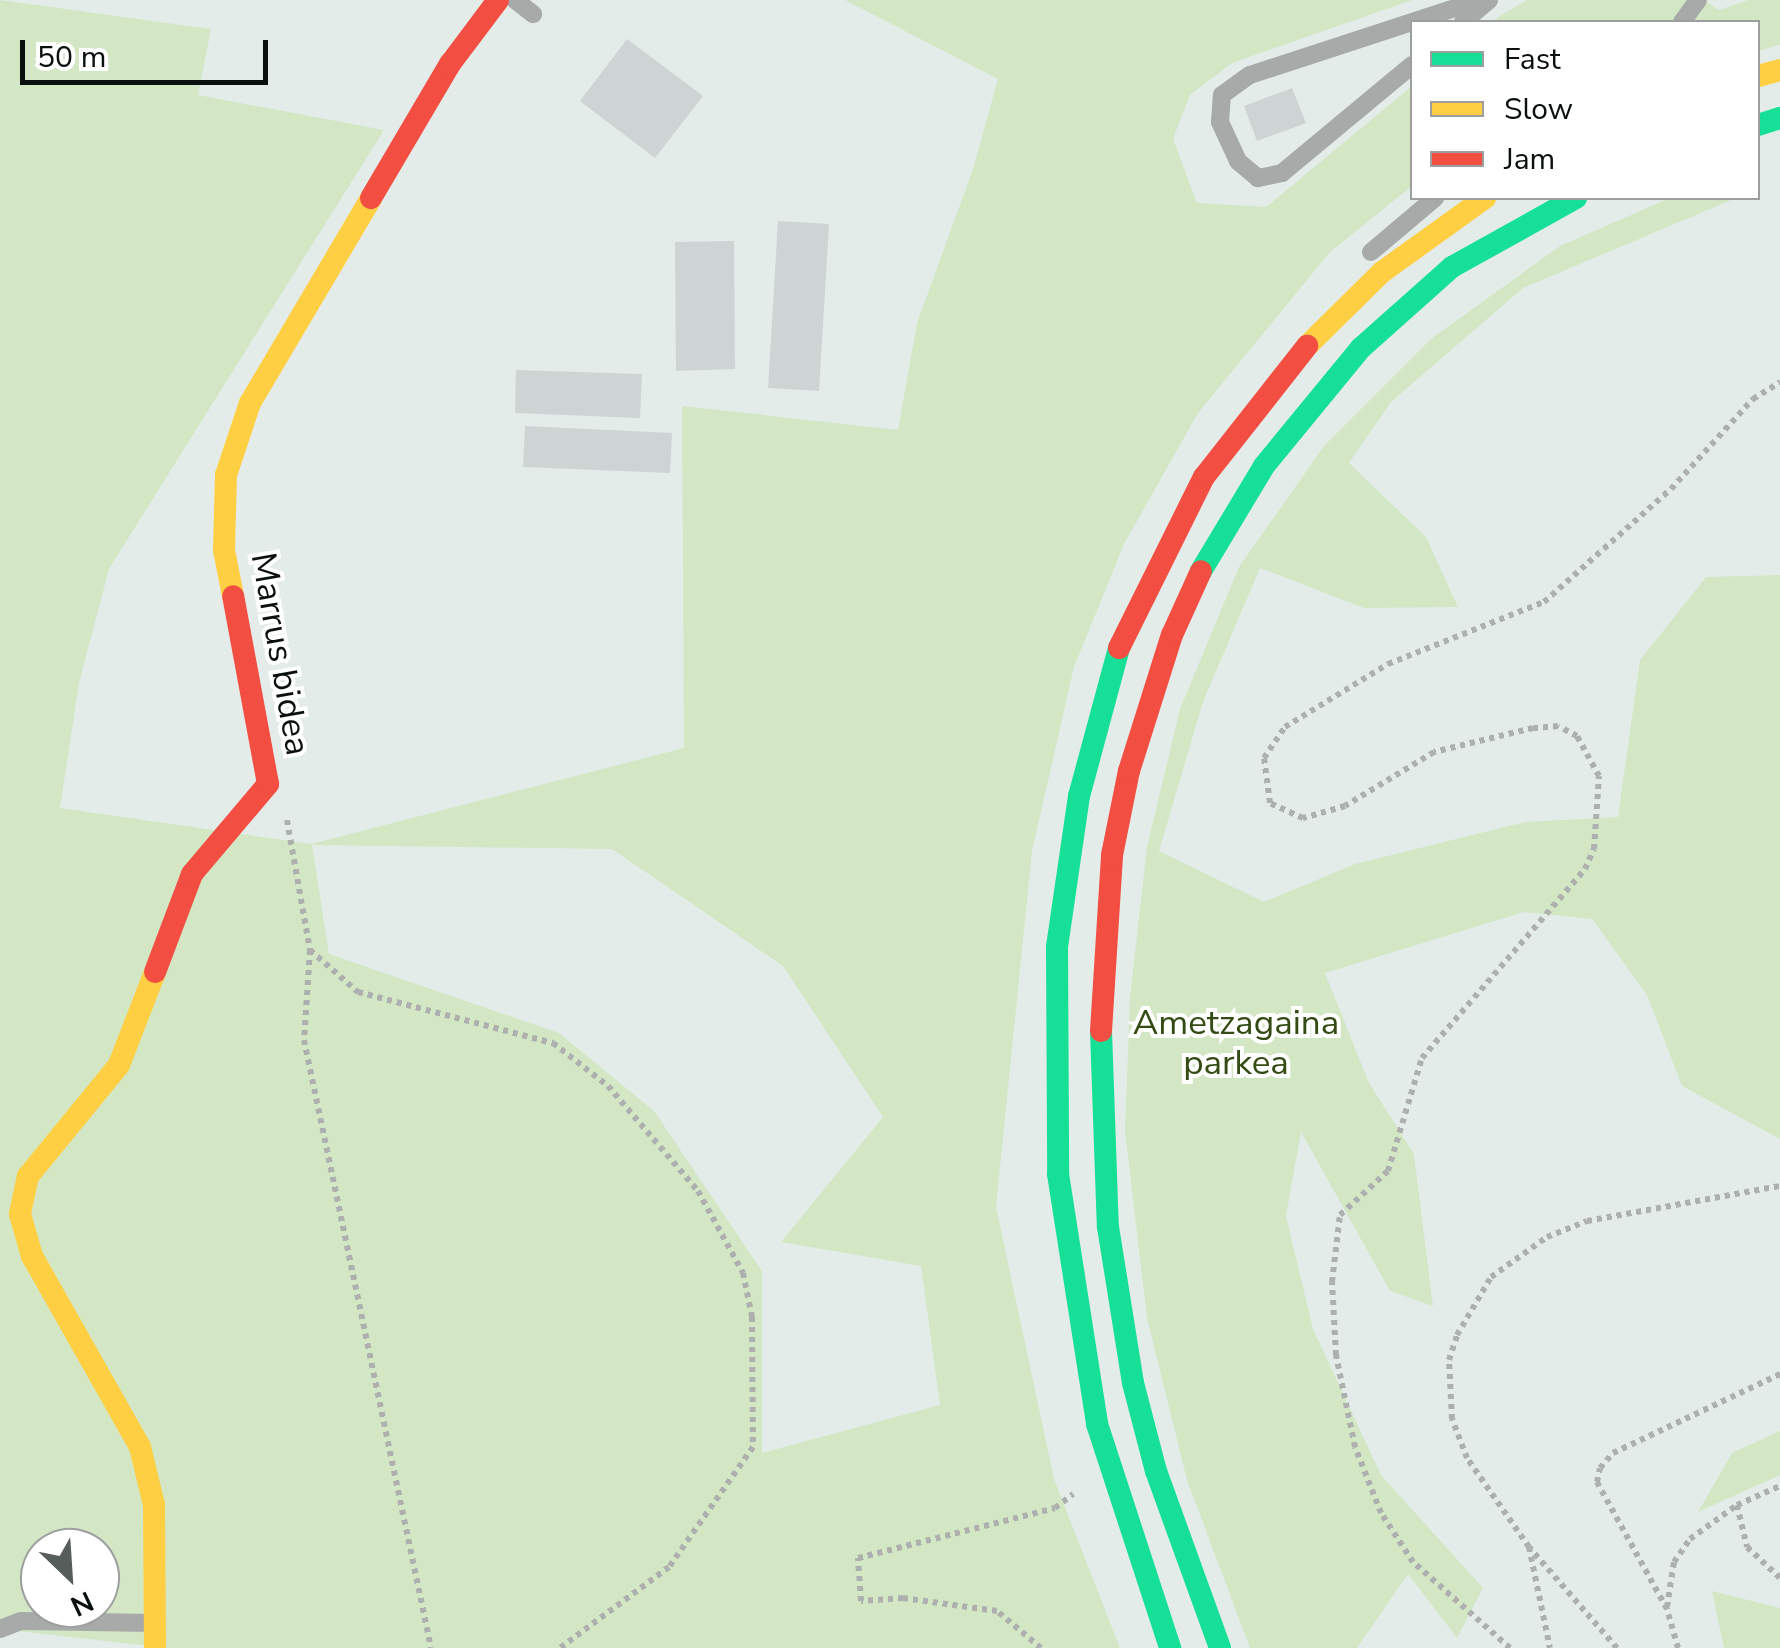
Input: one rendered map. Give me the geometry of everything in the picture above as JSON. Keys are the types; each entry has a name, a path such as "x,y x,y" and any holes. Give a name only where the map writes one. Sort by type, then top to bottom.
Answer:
{"main road":[{"name":"Marrus bidea","path":"155,1648 154,1504 140,1447 32,1256 20,1214 28,1176 119,1065 192,874 268,784 224,550 226,474 250,403 450,64 498,0"},
{"path":"1170,1648 1120,1513 1078,1338 1058,1174 1057,948 1078,796 1118,648 1180,516 1246,415 1382,272 1481,200"},
{"path":"1220,1648 1156,1471 1133,1382 1108,1227 1100,987 1112,855 1129,772 1172,635 1204,562 1264,466 1361,348 1452,267 1572,200"}],"lane":[{"path":"515,0 533,14"},
{"path":"1419,20 1480,0"},
{"path":"1465,20 1489,0"},
{"path":"1410,23 1250,75 1222,95 1220,122 1238,161 1258,178 1282,174 1410,67"},
{"path":"1246,415 1304,323 1382,240 1432,200"},
{"path":"0,1629 21,1621 156,1624"}],"path":[{"path":"1510,1648 1413,1562 1381,1513 1355,1447 1336,1355 1332,1282 1340,1215 1388,1170 1422,1058 1585,870 1594,849 1598,776 1576,736 1558,726 1533,728 1434,752 1345,806 1303,818 1270,803 1264,758 1285,727 1388,664 1544,602 1671,490 1754,399 1780,382"},
{"path":"268,784 290,824 310,950 304,1040 431,1648"},
{"path":"310,950 358,992 552,1043 608,1086 698,1191 744,1274 752,1317 753,1447 668,1567 560,1648"},
{"path":"1618,1648 1529,1547 1466,1458 1452,1419 1449,1360 1490,1277 1517,1254 1586,1222 1780,1186"},
{"path":"1678,1648 1667,1609 1597,1482 1600,1468 1613,1454 1780,1374"},
{"path":"1667,1609 1674,1562 1690,1538 1737,1504 1780,1486"},
{"path":"1042,1648 997,1612 903,1598 860,1600 858,1558 1055,1508 1074,1493"},
{"path":"1737,1504 1748,1548 1780,1578"},
{"path":"1529,1547 1550,1648"}],"green space":[{"path":"0,0 211,29 198,95 384,130 109,569 79,683 60,808 311,844 684,748 682,406 898,430 917,323 973,169 998,79 845,0 1412,0 1232,63 1190,95 1173,139 1197,203 1266,207 1410,88 1410,188 1330,252 1198,413 1124,544 1074,667 1032,851 996,1207 1054,1479 1120,1648 167,1648 0,1629","holes":["312,845 612,849 783,966 883,1117 781,1242 921,1266 940,1405 762,1453 762,1271 654,1111 559,1033 329,954"]},
{"path":"1527,0 1704,0 1719,10 1748,0 1780,0 1780,45 1760,50 1760,20 1493,20"},
{"name":"Ametzagaina parkea","path":"1665,200 1731,200 1523,288 1391,402 1349,463 1426,537 1458,607 1364,608 1260,568 1203,702 1159,851 1264,902 1355,864 1525,822 1618,817 1640,660 1706,577 1780,575 1780,1139 1682,1086 1647,995 1592,919 1524,912 1325,973 1369,1083 1414,1154 1433,1306 1390,1291 1301,1132 1286,1216 1313,1329 1381,1475 1483,1588 1457,1638 1408,1574 1357,1648 1250,1648 1187,1480 1147,1318 1125,1131 1130,997 1147,847 1180,709 1239,567 1324,446 1432,338 1560,246"},
{"path":"1780,1431 1780,1475 1698,1512 1732,1453"},
{"path":"1712,1591 1780,1608 1780,1648 1724,1648"}],"building":[{"path":"627,39 703,96 655,158 580,101"},
{"path":"1292,88 1306,123 1257,141 1244,106"},
{"path":"778,221 829,224 819,391 768,388"},
{"path":"734,241 735,369 676,371 675,242"},
{"path":"516,370 642,374 640,418 515,413"},
{"path":"525,426 672,433 670,473 523,467"}],"traffic: fast":[{"path":"1760,124 1780,118"},
{"path":"1201,571 1264,466 1361,348 1452,267 1572,200"},
{"path":"1119,648 1079,796 1057,947 1058,1174 1097,1424 1170,1648"},
{"path":"1101,1031 1108,1227 1133,1383 1156,1471 1220,1648"}],"traffic: slow":[{"path":"1760,75 1780,70"},
{"path":"233,596 224,550 226,475 250,403 371,198"},
{"path":"1307,346 1382,272 1482,200"},
{"path":"155,972 119,1065 28,1176 20,1214 32,1256 140,1447 154,1505 155,1648"}],"traffic: jam":[{"path":"371,198 450,64 498,0"},
{"path":"1119,648 1204,477 1307,346"},
{"path":"1101,1031 1112,855 1129,771 1172,635 1201,571"},
{"path":"155,972 192,874 268,784 233,596"}]}
